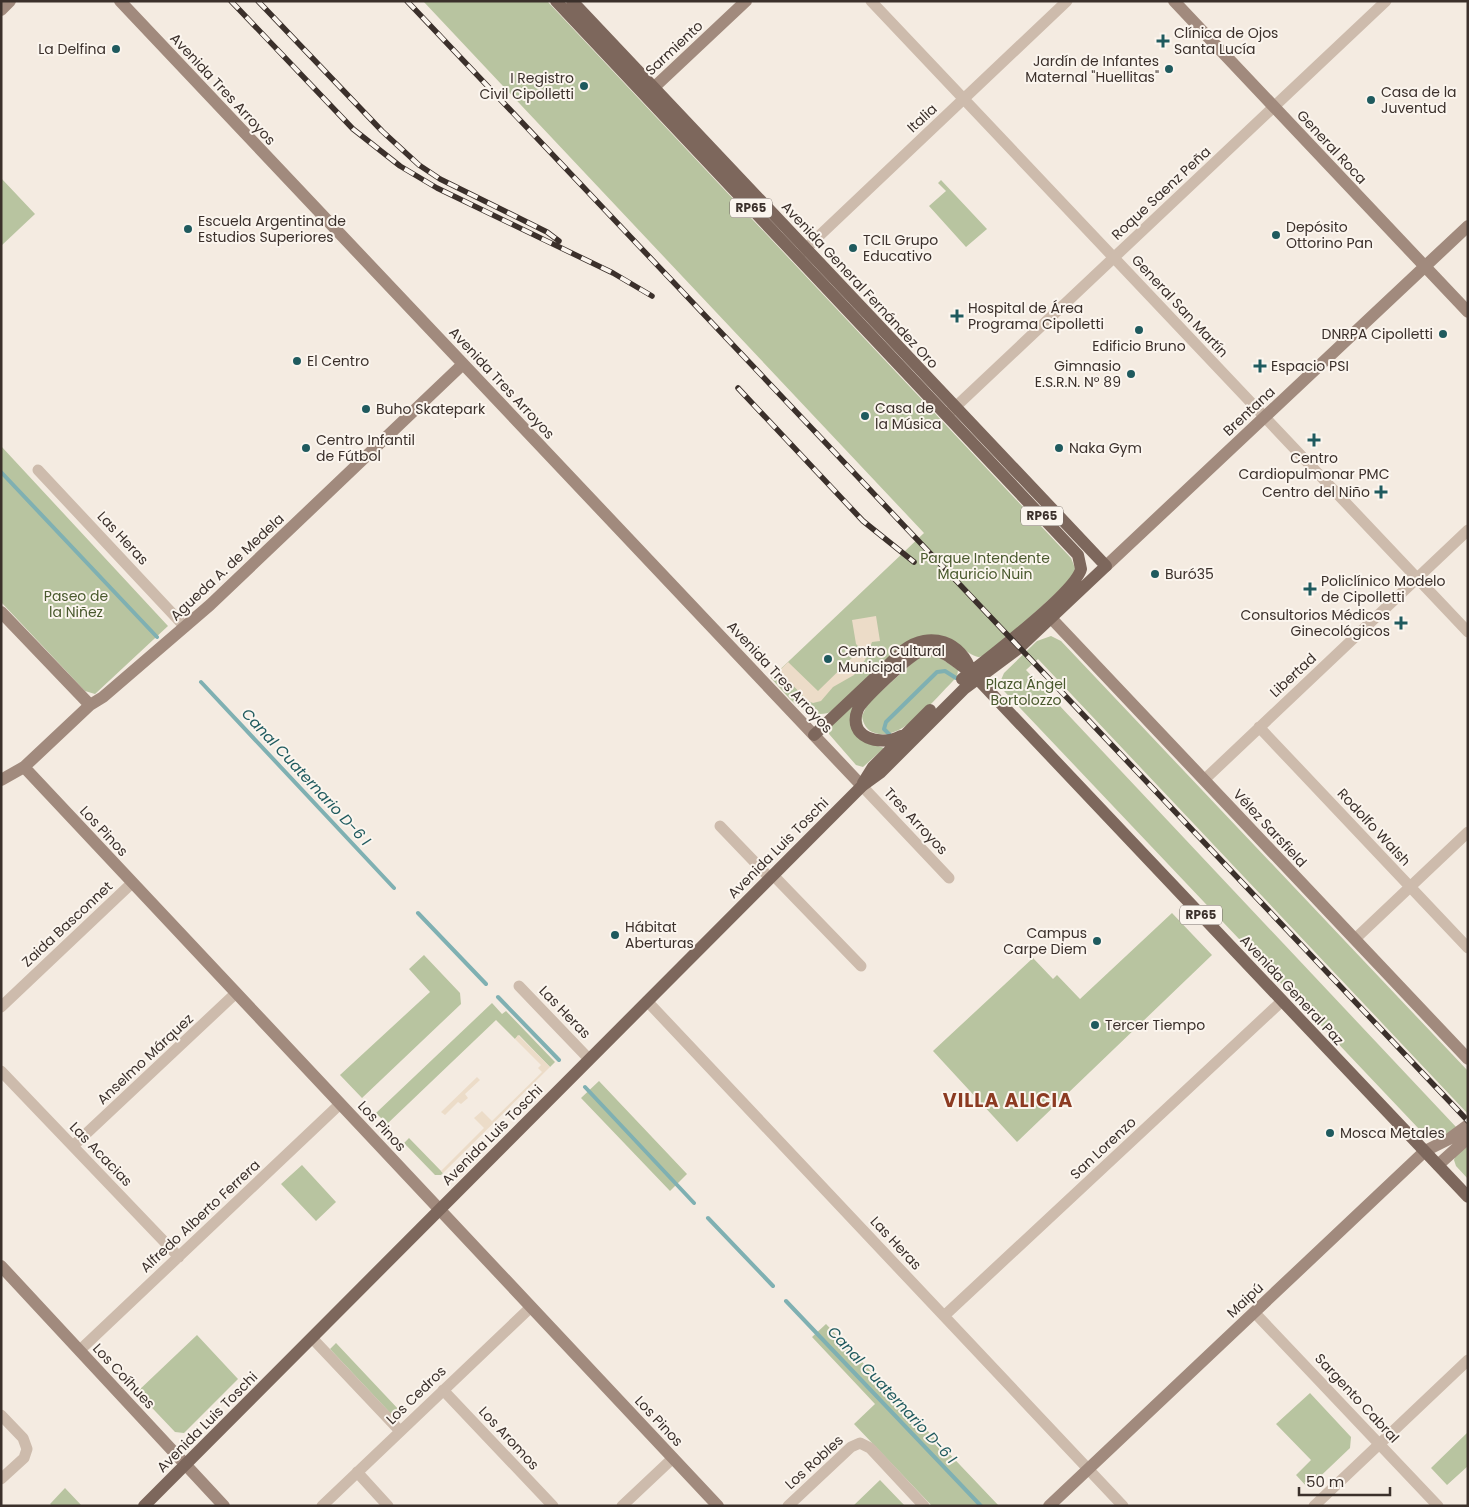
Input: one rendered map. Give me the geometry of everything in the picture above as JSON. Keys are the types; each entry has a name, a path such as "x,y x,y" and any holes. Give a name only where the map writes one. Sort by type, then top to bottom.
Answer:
{"main road":[{"name":"Avenida General Fernández Oro","path":"556,1 650,92"},
{"name":"Avenida General Fernández Oro","path":"572,1 650,92 801,253 1104,568"},
{"name":"Avenida General Fernández Oro","path":"951,411 995,467 1072,548 1080,560 1081,569"},
{"path":"995,467 1019,484 1104,568"},
{"name":"Brentana","path":"1051,618 1104,568"},
{"name":"Avenida Luis Toschi","path":"144,1506 771,876 862,786 880,773 1011,640 1069,588 1079,576 1081,569"},
{"name":"Avenida Luis Toschi","path":"862,786 871,769 908,732 974,676 1019,648 1051,618"},
{"path":"814,735 915,643 932,640 951,645 964,656 974,676"},
{"name":"RP65","path":"908,732 891,740 872,740 859,727 856,718 858,709 866,698 920,652 931,650 942,653 974,676"},
{"name":"Avenida General Paz","path":"974,676 1468,1197"}],"street":[{"path":"1,10 10,1"},
{"name":"Avenida Tres Arroyos","path":"120,1 862,786"},
{"name":"Sarmiento","path":"650,92 746,1"},
{"name":"General San Martín","path":"871,1 1468,632"},
{"name":"Italia","path":"801,253 1068,1"},
{"name":"General Roca","path":"1174,1 1468,312"},
{"name":"Roque Saenz Peña","path":"951,411 1386,1"},
{"name":"Brentana","path":"1104,568 1468,226"},
{"name":"Agueda A. de Medela","path":"1,780 24,767 90,705 103,697 185,627 463,364"},
{"name":"Las Heras","path":"38,470 185,627"},
{"name":"Libertad","path":"1204,780 1468,530"},
{"path":"1,612 90,705"},
{"name":"Vélez Sarsfield","path":"1051,618 1468,1059"},
{"name":"Rodolfo Walsh","path":"1259,727 1468,948"},
{"name":"Los Pinos","path":"24,767 718,1506"},
{"name":"Tres Arroyos","path":"862,786 949,878"},
{"path":"720,826 861,966"},
{"path":"1355,939 1468,832"},
{"name":"Zaida Basconnet","path":"1,1007 132,883"},
{"name":"Las Heras","path":"520,986 590,1059"},
{"name":"Anselmo Márquez","path":"73,1146 236,993"},
{"name":"Las Heras","path":"647,1001 1123,1506"},
{"name":"San Lorenzo","path":"944,1316 1282,1001"},
{"name":"Las Acacias","path":"1,1070 178,1257"},
{"name":"Alfredo Alberto Ferrera","path":"80,1350 340,1104"},
{"name":"Maipú","path":"1049,1506 1425,1151 1449,1139 1468,1125"},
{"path":"1438,1165 1468,1138"},
{"name":"Los Coíhues","path":"1,1266 224,1506"},
{"name":"Los Cedros","path":"322,1506 531,1307"},
{"name":"Sargento Cabral","path":"1254,1312 1438,1506"},
{"path":"312,1338 400,1431"},
{"path":"1314,1506 1468,1360"},
{"name":"Los Aromos","path":"443,1390 553,1506"},
{"path":"1,1415 23,1438 27,1449 24,1458 1,1479"},
{"name":"Los Robles","path":"788,1506 851,1447 860,1443 870,1448 924,1506"},
{"path":"622,1506 673,1458"},
{"path":"357,1472 388,1506"}],"green space":[{"name":"Parque Intendente Mauricio Nuin","path":"423,1 547,1 1071,558 1075,568 1073,577 1011,634 986,654 979,657 946,638 828,713 810,712 789,698 771,678 924,533"},
{"path":"1,178 35,214 1,246"},
{"path":"941,180 987,229 966,247 929,206 946,191 938,183"},
{"name":"Paseo de la Niñez","path":"1,446 168,626 95,694 85,691 1,602"},
{"name":"Plaza Ángel Bortolozzo","path":"1051,636 1061,641 1468,1071 1468,1114 1038,659 1026,670 1457,1128 1438,1136 1429,1135 1419,1129 1004,691 1001,680 1004,673 1037,641"},
{"path":"936,655 958,670 957,677 919,716 897,731 885,734 875,733 868,729 864,724 862,716 868,703 918,658"},
{"path":"858,699 866,742 884,748 863,767 856,765 829,734 828,729"},
{"name":"Tercer Tiempo","path":"1172,913 1212,955 1017,1142 933,1051 1033,958 1053,979 1057,975 1080,999"},
{"path":"424,955 460,993 461,1004 362,1098 340,1075 430,992 409,969"},
{"path":"492,1003 502,1014 506,1011 555,1062 550,1067 519,1035 515,1039 496,1020 387,1124 376,1113"},
{"path":"599,1081 687,1174 670,1191 581,1098"},
{"path":"409,1138 443,1173 441,1175 435,1175 404,1143"},
{"path":"1468,1144 1468,1179 1456,1166 1454,1160 1456,1154"},
{"path":"302,1165 336,1202 316,1221 281,1184"},
{"path":"826,1324 999,1506 932,1506 854,1424 875,1404 812,1337"},
{"path":"197,1335 238,1379 184,1433 175,1432 137,1392"},
{"path":"336,1343 400,1411 394,1417 330,1349"},
{"path":"1310,1393 1351,1437 1350,1448 1308,1488 1296,1475 1311,1460 1276,1424"},
{"path":"1468,1432 1468,1466 1447,1485 1431,1468"},
{"path":"880,1480 905,1506 853,1506"},
{"path":"65,1488 82,1506 52,1506 50,1504"}],"shaded area":[{"path":"876,616 880,641 872,642 865,660 854,675 833,687 821,701 813,703 808,701 779,671 788,662 818,691 861,649 856,644 852,620"},
{"path":"518,1035 550,1067 443,1173 441,1171 484,1128 474,1118 482,1111 492,1121 542,1072 538,1068 541,1065 515,1039"},
{"path":"477,1077 480,1080 465,1094 468,1098 461,1104 458,1102 445,1115 441,1112"}],"waterway":[{"name":"Canal Cuaternario D-6 I","path":"1,472 157,637"},
{"path":"890,735 884,729 886,722 937,672 945,671 956,678"},
{"name":"Canal Cuaternario D-6 I","path":"201,682 394,888"},
{"name":"Canal Cuaternario D-6 I","path":"418,913 486,984"},
{"name":"Canal Cuaternario D-6 I","path":"498,997 559,1060"},
{"name":"Canal Cuaternario D-6 I","path":"585,1087 694,1203"},
{"name":"Canal Cuaternario D-6 I","path":"708,1218 773,1286"},
{"name":"Canal Cuaternario D-6 I","path":"786,1301 981,1506"}],"railway":[{"path":"231,1 353,129 400,166 437,188 613,273 652,296"},
{"path":"258,1 382,131 419,165 440,179 547,232 559,241"},
{"path":"407,1 1468,1121"},
{"path":"738,388 863,521 914,562"}],"place":[{"name":"Clínica de Ojos Santa Lucía","path":"1163,41"},
{"name":"La Delfina","path":"116,49"},
{"name":"Jardín de Infantes Maternal \"Huellitas\"","path":"1169,69"},
{"name":"I Registro Civil Cipolletti","path":"584,86"},
{"name":"Casa de la Juventud","path":"1371,100"},
{"name":"Escuela Argentina de Estudios Superiores","path":"188,229"},
{"name":"Depósito Ottorino Pan","path":"1276,235"},
{"name":"TCIL Grupo Educativo","path":"853,248"},
{"name":"Hospital de Área Programa Cipolletti","path":"957,316"},
{"name":"Edificio Bruno","path":"1139,330"},
{"name":"DNRPA Cipolletti","path":"1443,334"},
{"name":"El Centro","path":"297,361"},
{"name":"Espacio PSI","path":"1260,366"},
{"name":"Gimnasio E.S.R.N. N° 89","path":"1131,374"},
{"name":"Buho Skatepark","path":"366,409"},
{"name":"Casa de la Música","path":"865,416"},
{"name":"Centro Cardiopulmonar PMC","path":"1314,440"},
{"name":"Centro Infantil de Fútbol","path":"306,448"},
{"name":"Naka Gym","path":"1059,448"},
{"name":"Centro del Niño","path":"1381,492"},
{"name":"Buró35","path":"1155,574"},
{"name":"Policlínico Modelo de Cipolletti","path":"1310,589"},
{"name":"Consultorios Médicos Ginecológicos","path":"1401,623"},
{"name":"Centro Cultural Municipal","path":"828,659"},
{"name":"Hábitat Aberturas","path":"615,935"},
{"name":"Campus Carpe Diem","path":"1097,941"},
{"name":"Tercer Tiempo","path":"1095,1025"},
{"name":"Mosca Metales","path":"1330,1133"}],"district":[{"name":"VILLA ALICIA","path":"1008,1100"}]}
